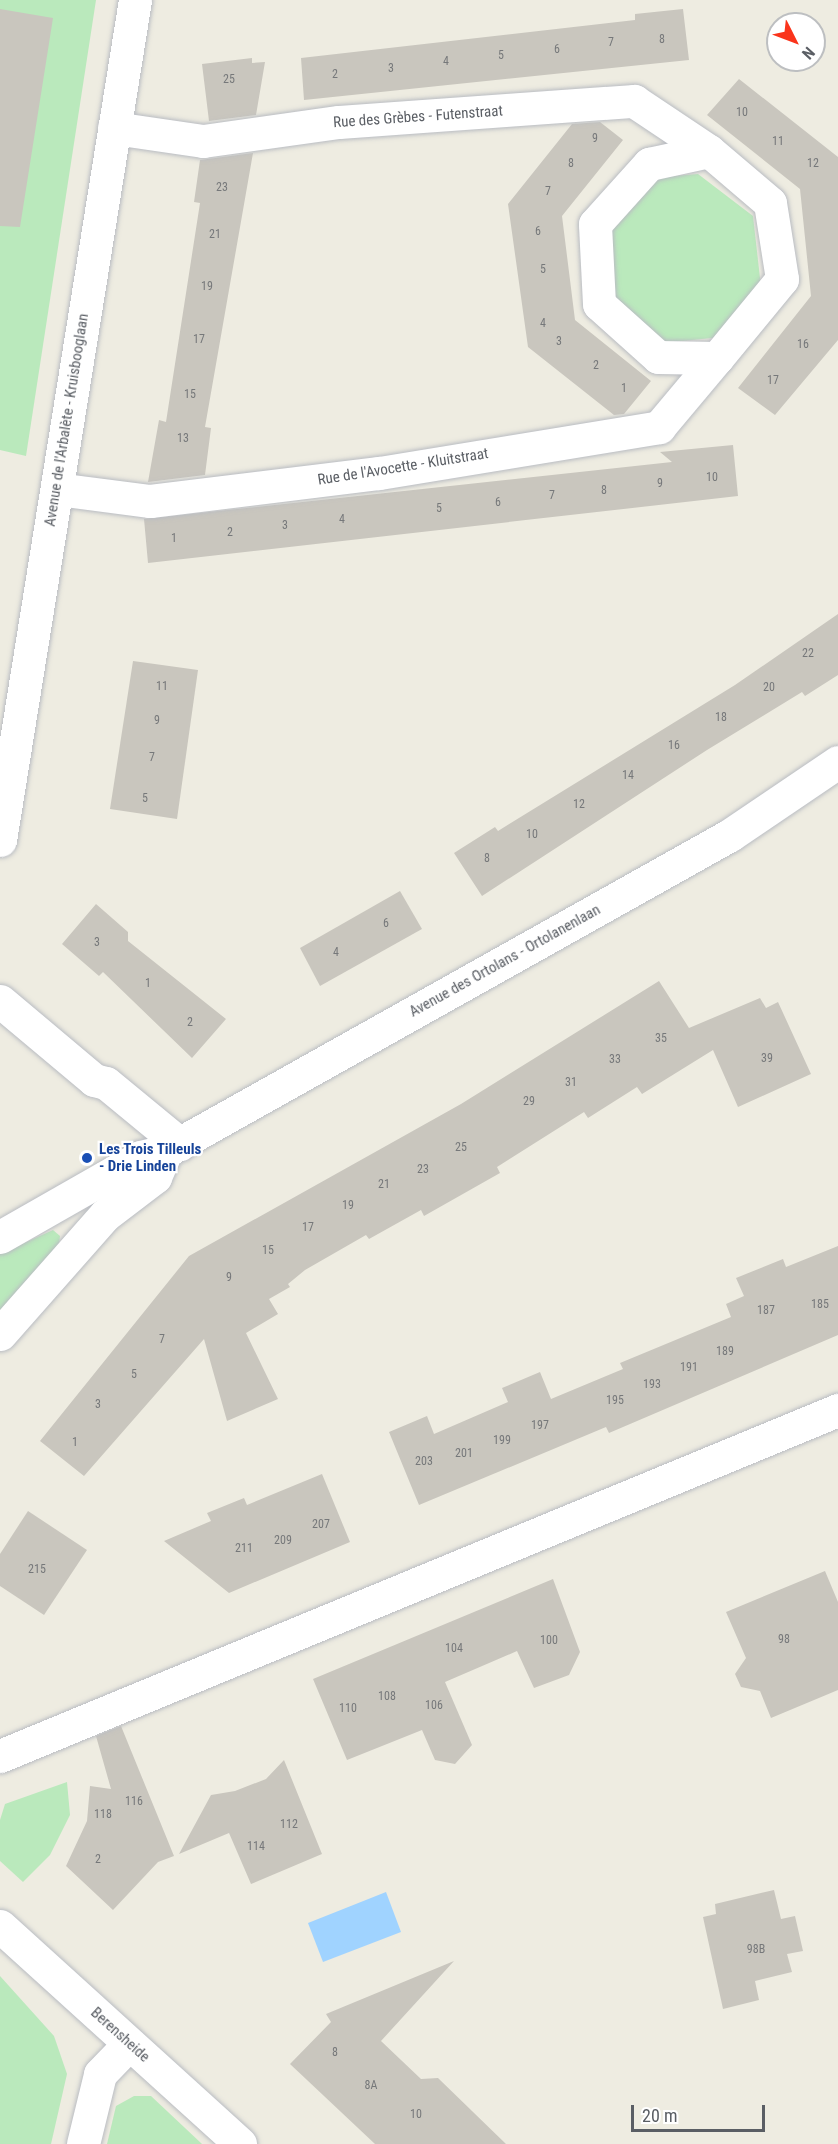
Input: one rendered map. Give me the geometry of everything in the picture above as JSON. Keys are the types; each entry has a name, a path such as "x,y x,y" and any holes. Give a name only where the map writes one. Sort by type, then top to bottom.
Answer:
{"street":[{"name":"Avenue de l'Arbalète - Kruisbooglaan","path":"0,840 135,0"},
{"name":"Rue des Grèbes - Futenstraat","path":"114,128 203,141 339,122 634,101 709,151"},
{"path":"709,151 770,203 782,279 717,358 658,357 599,304 595,224 649,164 709,151"},
{"name":"Rue de l'Avocette - Kluitstraat","path":"57,489 150,501 379,473 659,427 717,358"},
{"name":"Avenue des Ortolans - Ortolanenlaan","path":"0,1237 140,1157 173,1147 730,835 838,762"},
{"path":"0,1001 94,1080 106,1083 173,1147 155,1177 105,1215 0,1334"},
{"path":"0,1756 838,1410"},
{"name":"Berensheide","path":"0,1926 240,2144"},
{"path":"83,2144 100,2074 129,2044"}],"green space":[{"path":"0,0 96,0 26,456 0,450"},
{"path":"698,174 753,216 761,287 722,337 662,343 611,303 602,236 648,178"},
{"path":"53,1230 60,1236 59,1245 0,1314 0,1254"},
{"path":"67,1782 70,1815 50,1855 23,1882 0,1861 0,1820 5,1804"},
{"path":"0,1976 54,2036 67,2074 51,2144 0,2144"},
{"path":"134,2096 151,2096 202,2144 107,2144 116,2106"}],"water":[{"path":"386,1892 401,1932 323,1962 308,1923"}],"building":[{"path":"0,9 53,18 20,227 0,226"},
{"path":"683,9 689,60 304,100 301,58 635,20 635,14"},
{"path":"252,58 252,63 265,62 256,115 209,121 202,64"},
{"path":"739,79 838,157 838,340 775,415 738,388 811,296 800,189 707,115"},
{"path":"600,122 623,140 562,216 575,320 651,381 624,414 614,415 528,347 508,204 572,124"},
{"path":"253,153 205,427 211,428 205,475 148,482 159,420 166,422 200,203 194,202 200,160"},
{"path":"733,445 738,496 148,563 144,519 672,462 660,452"},
{"path":"838,614 838,675 805,696 802,692 707,750 482,896 454,853 495,827 498,831 735,685"},
{"path":"133,661 198,670 177,819 110,809"},
{"path":"400,891 422,929 320,986 300,948"},
{"path":"96,904 128,932 128,941 226,1019 192,1058 103,972 99,976 62,944"},
{"path":"659,981 689,1028 760,998 766,1008 778,1002 811,1074 738,1107 713,1050 642,1094 637,1087 588,1118 584,1112 497,1167 500,1173 424,1216 421,1210 369,1239 366,1235 305,1270 288,1284 290,1287 269,1299 278,1314 246,1333 278,1399 227,1421 204,1339 84,1476 40,1441 189,1256 461,1104"},
{"path":"838,1246 838,1335 609,1433 606,1427 419,1505 389,1432 427,1416 434,1434 508,1402 502,1388 540,1372 551,1399 623,1369 620,1363 731,1317 726,1304 744,1296 736,1278 783,1259 786,1267"},
{"path":"322,1474 350,1542 229,1593 164,1541 211,1521 207,1513 244,1498 247,1505"},
{"path":"28,1511 87,1550 44,1615 0,1586 0,1554"},
{"path":"825,1571 838,1602 838,1690 771,1718 760,1691 741,1687 735,1674 746,1658 726,1612"},
{"path":"553,1579 580,1652 569,1675 534,1688 517,1651 445,1682 472,1745 455,1764 435,1760 422,1730 347,1760 313,1679"},
{"path":"121,1726 174,1856 158,1862 113,1910 66,1866 87,1821 90,1786 111,1789 96,1736"},
{"path":"284,1760 322,1854 251,1884 229,1833 179,1854 211,1795 235,1791 266,1779"},
{"path":"774,1890 781,1919 795,1916 803,1951 787,1954 792,1972 755,1981 759,2000 723,2009 703,1917 716,1914 715,1904"},
{"path":"454,1961 381,2041 421,2079 438,2078 506,2144 375,2144 290,2064 331,2022 326,2014"}],"place":[{"name":"Les Trois Tilleuls - Drie Linden","path":"87,1158"}]}
